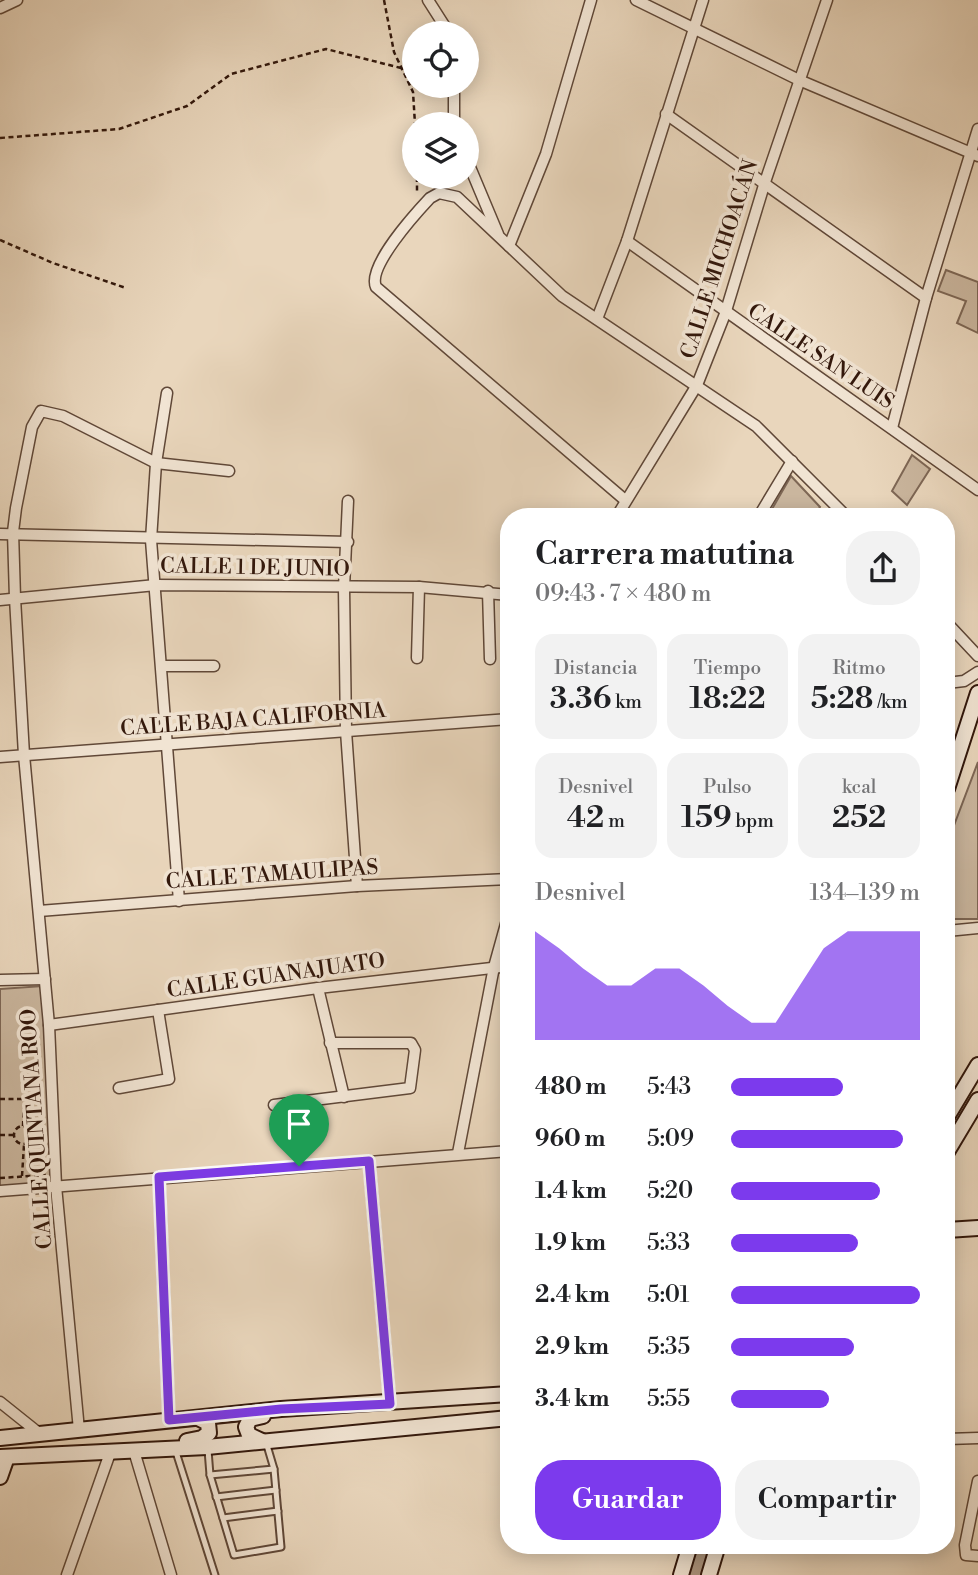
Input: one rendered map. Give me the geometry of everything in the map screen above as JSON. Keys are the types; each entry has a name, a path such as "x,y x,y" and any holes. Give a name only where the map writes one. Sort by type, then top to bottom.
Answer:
{"main road":[{"path":"955,764 978,693"},
{"path":"955,1104 978,1065"},
{"path":"955,1139 978,1100"},
{"path":"955,1229 978,1228"},
{"path":"0,1438 281,1409 500,1395"},
{"path":"266,1442 249,1435 247,1422 281,1409"},
{"path":"60,1454 202,1438 209,1433 209,1428 205,1420 198,1418"},
{"path":"0,1477 4,1457 207,1447 500,1419"},
{"path":"681,1575 687,1554"},
{"path":"709,1575 715,1554"}],"street":[{"path":"0,8 17,0"},
{"path":"428,0 441,21"},
{"path":"509,246 546,154 591,0"},
{"path":"636,0 799,80 975,155"},
{"path":"597,319 627,241 704,0"},
{"name":"CALLE MICHOACÁN","path":"621,508 697,385 725,314 765,182 827,0"},
{"path":"666,114 926,298"},
{"name":"CALLE SAN LUIS","path":"892,428 926,298 975,155 978,129"},
{"path":"479,188 499,236"},
{"path":"625,500 376,288 374,282 377,268 389,248 430,198 439,193 457,197 562,296 756,426 838,508"},
{"name":"CALLE SAN LUIS","path":"627,241 725,314 978,490"},
{"path":"167,393 156,463 152,540 179,901"},
{"name":"CALLE QUINTANA ROO","path":"79,1430 56,1186 46,979 24,755 13,532 32,427 41,411 63,416 156,463"},
{"path":"764,508 792,461"},
{"path":"156,463 229,471"},
{"path":"348,501 344,588 346,731 357,886"},
{"path":"0,534 13,532 152,540 348,542"},
{"name":"CALLE 1 DE JUNIO","path":"0,600 156,585 419,587 500,593"},
{"path":"417,658 419,587"},
{"path":"488,591 490,659"},
{"path":"955,632 978,656"},
{"path":"162,666 214,666"},
{"path":"955,682 964,681 978,672"},
{"name":"CALLE BAJA CALIFORNIA","path":"0,757 500,720"},
{"name":"CALLE TAMAULIPAS","path":"39,911 357,886 500,879"},
{"path":"955,930 978,928"},
{"path":"458,1153 500,948"},
{"name":"CALLE GUANAJUATO","path":"49,1025 318,988 500,967"},
{"path":"0,980 46,979"},
{"path":"318,988 344,1097"},
{"path":"119,1087 169,1079 158,1010"},
{"path":"274,1105 410,1088 415,1050 404,1041 330,1043"},
{"path":"0,1191 500,1151"},
{"path":"369,1161 390,1404"},
{"path":"159,1177 169,1420"},
{"path":"0,1402 40,1434"},
{"path":"955,1439 978,1438"},
{"path":"134,1451 171,1575"},
{"path":"67,1575 110,1452"},
{"path":"978,1481 965,1545 965,1555 978,1556"}],"lane":[{"path":"207,1447 209,1475 234,1555 281,1547 274,1469 266,1442"},
{"path":"175,1449 215,1575"},
{"path":"209,1475 274,1469"},
{"path":"216,1497 276,1490"},
{"path":"223,1518 278,1511"}],"path":[{"path":"384,0 394,52 413,93 414,112"},
{"path":"0,138 119,129 187,106 231,74 326,49 401,68"},
{"path":"0,240 126,288"},
{"path":"0,1099 51,1098"},
{"path":"23,1126 24,1099"},
{"path":"23,1126 29,1128 33,1134 29,1142 24,1144 17,1141 14,1135 18,1128 23,1126"},
{"path":"0,1135 14,1135"},
{"path":"22,1176 24,1144"},
{"path":"0,1178 54,1174"}],"shaded area":[{"path":"946,270 978,282 978,333 957,323 966,301 938,291"},
{"path":"912,455 930,469 907,505 892,491"},
{"path":"791,476 820,507 819,508 773,508"},
{"path":"978,762 978,919 955,919 955,823"},
{"path":"43,986 55,1184 0,1189 0,989"}],"waterway":[{"path":"695,1575 701,1554"}],"route":[{"path":"369,1161 390,1404 281,1409 169,1420 159,1177 299,1166 369,1161"}]}
